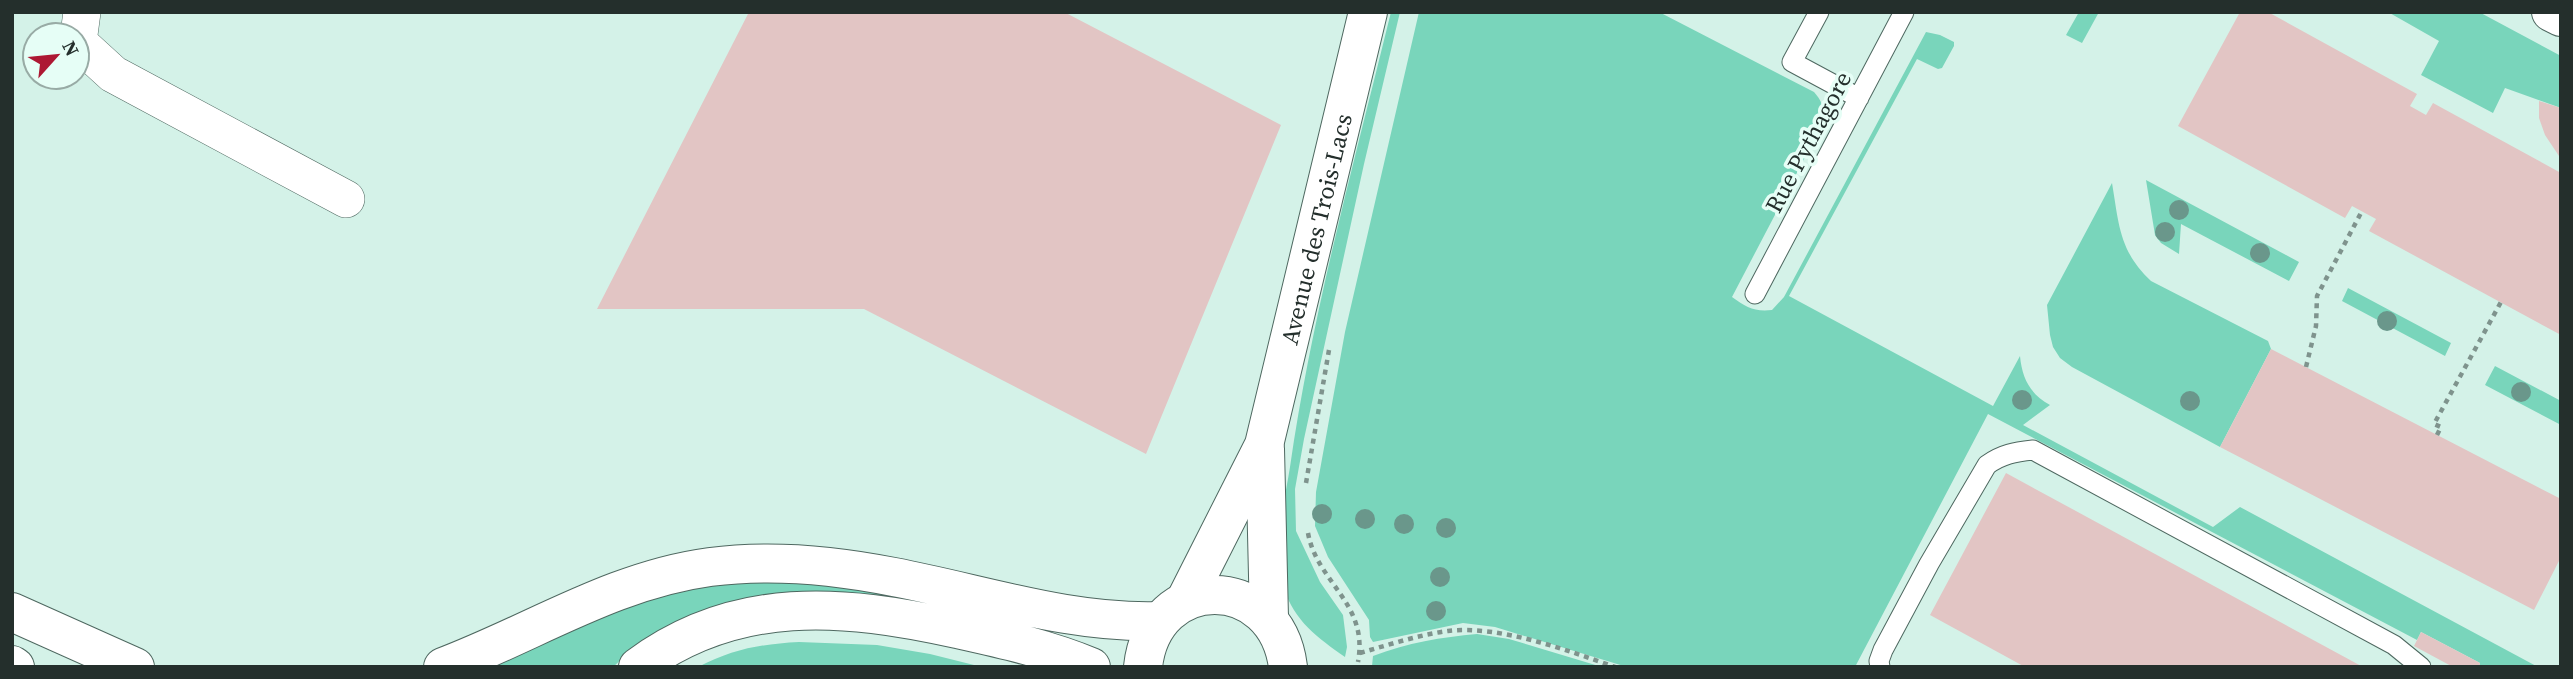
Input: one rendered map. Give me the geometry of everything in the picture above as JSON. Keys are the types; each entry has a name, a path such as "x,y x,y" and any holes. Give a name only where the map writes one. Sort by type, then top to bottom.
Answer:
{"main road":[{"name":"Avenue des Trois-Lacs","path":"1269,618 1264,445 1368,12"},
{"path":"2551,12 2561,17"},
{"name":"Avenue des Trois-Lacs","path":"1143,667 1145,650 1172,611 1264,445"},
{"path":"443,667 615,591 680,572 744,564 814,565 849,569 1098,620 1172,611"},
{"name":"Avenue des Trois-Lacs","path":"1172,611 1203,596 1239,598 1269,618 1286,649 1288,667"},
{"path":"638,667 699,632 744,617 795,610 848,610 925,622 1024,645 1091,667"},
{"path":"12,612 135,667"}],"street":[{"path":"82,12 78,42 113,74 346,200"}],"lane":[{"path":"1819,12 1792,62 1858,98"},
{"name":"Rue Pythagore","path":"1755,295 1904,12"},
{"path":"1880,667 1883,650 1987,465 2012,452 2033,450 2393,645 2421,667"}],"path":[{"path":"2306,367 2316,326 2317,296 2362,211"},
{"path":"2437,435 2441,427 2434,424 2501,302"},
{"path":"1305,494 1330,340"},
{"path":"1306,526 1308,538 1324,569 1356,620 1360,653 1358,662"},
{"path":"1360,653 1447,631 1477,630 1557,649 1615,667"}],"green space":[{"path":"1391,12 1400,12 1364,164 1295,489 1296,531 1320,582 1343,615 1347,647 1345,657 1316,636 1288,600 1281,573 1279,543 1299,410 1322,296"},
{"path":"1419,12 1659,12 1814,92 1822,105 1824,121 1732,297 1746,306 1760,310 1772,310 1784,297 1926,32 1954,42 1942,68 1938,69 1917,59 1789,296 1993,406 2020,356 2028,385 2050,405 2023,425 2213,527 2240,507 2538,667 2479,667 2480,663 2421,632 2417,640 1988,414 1855,667 1627,667 1495,627 1463,623 1373,642 1369,620 1328,557 1315,526 1316,492 1345,332"},
{"path":"2079,12 2099,12 2082,43 2066,35"},
{"path":"2388,12 2479,12 2561,56 2561,108 2505,88 2493,113 2421,75 2439,41"},
{"path":"2146,180 2299,262 2289,281 2181,224 2179,254 2161,243 2155,235"},
{"path":"2112,183 2122,236 2140,270 2151,281 2268,341 2271,349 2220,447 2072,367 2060,358 2053,347 2047,305"},
{"path":"2348,288 2451,343 2445,356 2342,301"},
{"path":"2495,366 2561,401 2561,425 2485,385"},
{"path":"719,577 894,590 892,602 626,655 613,667 471,667 582,616"},
{"path":"1477,634 1509,639 1602,667 1372,666 1373,656 1399,648"},
{"path":"799,642 877,645 982,667 698,667 747,648"}],"building":[{"path":"749,12 1064,12 1281,125 1146,454 864,309 597,309"},
{"path":"2240,12 2268,12 2417,94 2410,106 2426,115 2433,103 2561,173 2561,335 2369,231 2376,219 2352,206 2345,218 2178,126"},
{"path":"2539,101 2561,108 2561,159 2545,135 2539,118"},
{"path":"2271,349 2561,499 2561,557 2534,610 2220,447"},
{"path":"2006,473 2363,667 2025,667 1930,615"},
{"path":"2421,632 2480,663 2479,667 2453,667 2414,646"}]}
